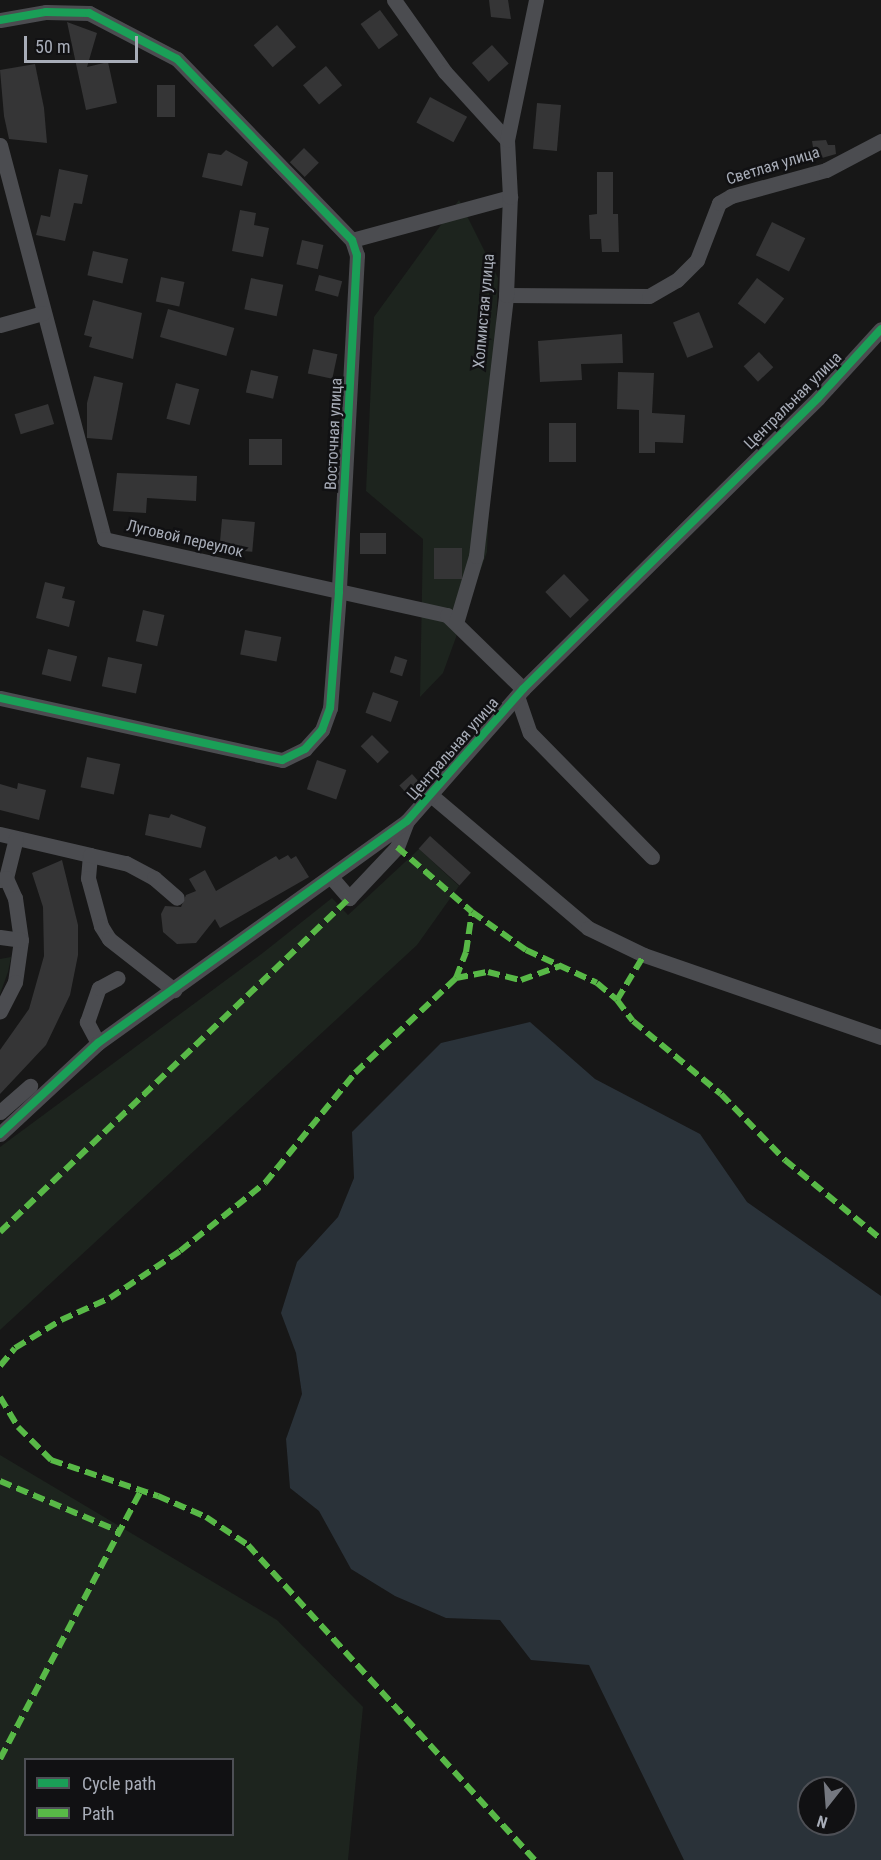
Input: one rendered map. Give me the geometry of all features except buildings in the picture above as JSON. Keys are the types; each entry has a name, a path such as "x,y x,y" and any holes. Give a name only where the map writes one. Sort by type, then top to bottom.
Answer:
{"street":[{"path":"394,0 445,72 507,140"},
{"name":"Холмистая улица","path":"456,623 476,556 506,295 510,197 507,140 536,0"},
{"path":"0,20 46,12 89,13 177,59 352,240 510,197"},
{"name":"Светлая улица","path":"506,295 649,296 677,280 697,260 719,203 731,196 826,170 881,141"},
{"name":"Луговой переулок","path":"0,145 104,539 447,615 520,693"},
{"name":"Восточная улица","path":"0,698 282,759 305,749 316,737 330,708 339,592 357,255 352,240"},
{"path":"0,325 43,313"},
{"name":"Центральная улица","path":"0,1134 98,1043 407,821 432,796 520,693 818,398 881,329"},
{"path":"520,693 530,733 652,857"},
{"path":"432,796 588,928 644,955 881,1037"},
{"path":"331,877 349,898 397,847 407,821"},
{"path":"0,834 126,863 141,871 173,900"},
{"path":"0,1011 15,982 21,939 20,919 3,879 16,838"},
{"path":"90,855 88,878 101,927 109,939 174,990"},
{"path":"0,937 21,939"},
{"path":"98,1043 87,1022 99,988 118,978"},
{"path":"0,1112 30,1086"}],"shaded area":[{"path":"459,200 498,278 487,552 443,673 420,697 423,539 366,491 374,317"},
{"path":"419,849 459,886 417,945 0,1330 0,1147 264,952 332,898 348,915"},
{"path":"11,957 8,972 0,994 0,959"},
{"path":"530,1022 595,1079 700,1134 747,1202 881,1296 881,1860 684,1860 589,1665 531,1660 500,1620 446,1618 395,1596 351,1569 319,1511 290,1488 286,1439 302,1394 296,1353 281,1313 297,1262 338,1217 354,1178 352,1132 441,1043"},
{"path":"0,1455 277,1620 363,1707 348,1860 0,1860"}],"marked path":[{"path":"397,847 472,912 526,950 597,983 617,1000 633,1021 721,1094 785,1160 881,1239"},
{"path":"0,1232 349,898"},
{"path":"0,1366 15,1348 61,1320 110,1298 180,1251 265,1183 355,1073 456,978 466,952 472,912"},
{"path":"617,1000 644,955"},
{"path":"456,978 488,972 521,980 560,966"},
{"path":"0,1397 18,1427 51,1460 158,1496 206,1517 248,1545 535,1860"},
{"path":"0,1481 121,1532"},
{"path":"0,1759 141,1490"}],"cycle path":[{"path":"0,20 46,12 89,13 177,59 352,240 357,255 339,592 330,708 322,730 305,749 282,760 0,698"},
{"path":"0,1134 98,1043 407,821 523,689 818,398 881,329"}]}
